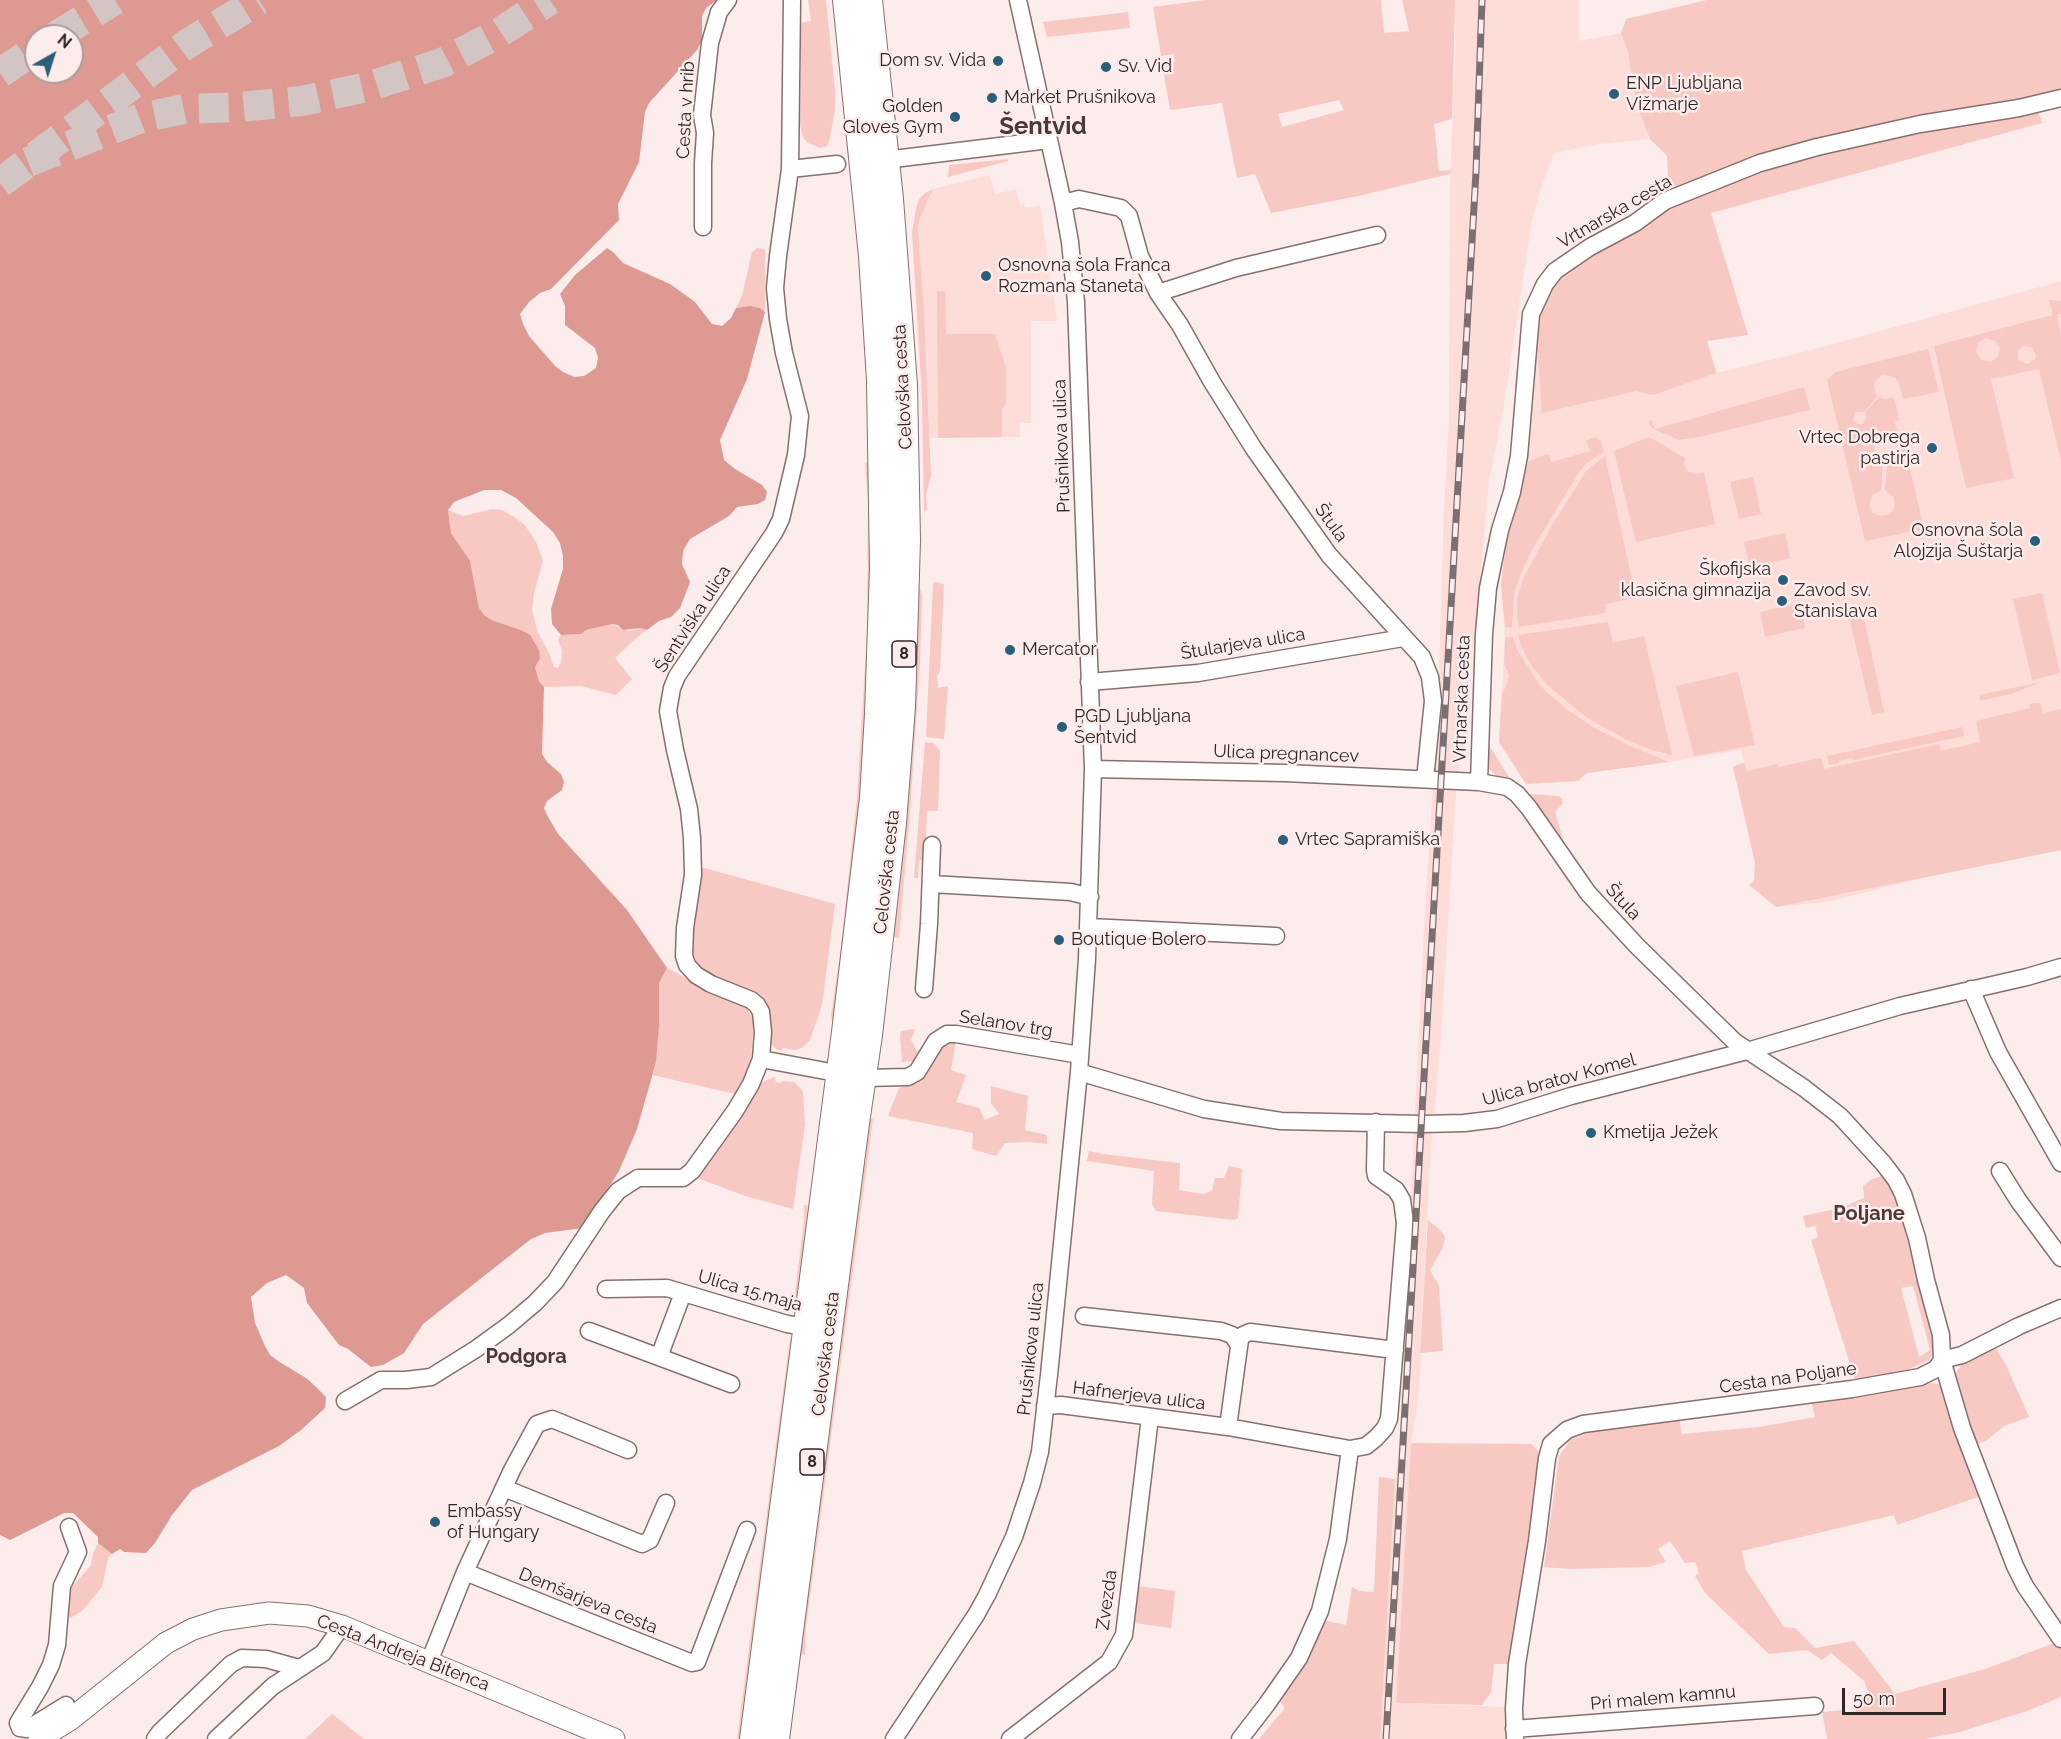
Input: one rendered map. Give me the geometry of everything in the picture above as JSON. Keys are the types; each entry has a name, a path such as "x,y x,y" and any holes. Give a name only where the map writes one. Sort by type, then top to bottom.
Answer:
{"main road":[{"name":"Celovška cesta","path":"846,0 874,161"},
{"name":"Celovška cesta","path":"776,1739 851,1076 882,651 884,492 876,309 869,0"},
{"name":"Celovška cesta","path":"753,1739 806,1327 851,1076"}],"street":[{"name":"Cesta v hrib","path":"703,227 705,133 703,105 710,43 719,12 728,0"},
{"path":"792,0 790,169 837,164"},
{"name":"Prušnikova ulica","path":"894,1739 976,1615 1005,1557 1032,1483 1040,1452 1079,1072 1089,927 1093,769 1076,302 1070,242 1063,203 1018,0"},
{"name":"Vrtnarska cesta","path":"1479,782 1484,634 1488,588 1519,456 1531,314 1545,284 1556,271 1590,247 1635,223 1665,201 1760,164 1817,147 1920,124 2019,108 2061,98"},
{"path":"874,161 1049,140"},
{"name":"Šentviška ulica","path":"761,1059 763,1032 761,1012 757,1005 751,1000 711,984 696,975 687,965 684,956 685,928 693,874 692,838 685,790 668,711 672,688 677,676 774,533 781,519 794,465 800,416 784,353 778,320 776,288 790,169"},
{"name":"Štula","path":"1063,203 1079,199 1120,208 1129,216 1140,256 1158,293 1180,325 1254,449 1321,544 1422,657 1433,690 1432,725 1425,779"},
{"path":"1158,293 1236,268 1377,236"},
{"name":"Štularjeva ulica","path":"1089,682 1198,673 1403,638"},
{"name":"Ulica pregnancev","path":"1093,769 1285,773 1479,782"},
{"name":"Štula","path":"1479,782 1507,787 1517,794 1588,893 1710,1019 1747,1051"},
{"path":"924,989 932,845"},
{"path":"931,884 1071,892 1090,897"},
{"path":"1089,927 1276,936"},
{"name":"Ulica bratov Komel","path":"1079,1072 1204,1109 1281,1121 1443,1124 1497,1119 1571,1096 1747,1051 1900,1006 2061,967"},
{"path":"1971,989 1998,1052 2058,1153"},
{"name":"Selanov trg","path":"851,1076 908,1077 917,1072 936,1041 947,1035 965,1034 1080,1055"},
{"path":"1747,1051 1804,1088 1840,1116 1896,1180 1917,1238 1941,1335 1942,1360 1970,1450 2015,1566 2025,1586 2061,1639"},
{"path":"345,1401 381,1380 431,1377 476,1349 535,1303 555,1282 618,1191 638,1178 683,1178 692,1172 735,1112 761,1059 851,1076"},
{"path":"1240,1739 1299,1658 1320,1611 1338,1539 1350,1449 1366,1446 1385,1428 1389,1419 1405,1223 1402,1200 1396,1190 1376,1176 1376,1122"},
{"path":"2000,1171 2018,1200 2061,1258"},
{"name":"Ulica 15.maja","path":"606,1289 667,1288 775,1321 806,1327"},
{"name":"Ulica 15.maja","path":"659,1357 683,1293"},
{"name":"Cesta na Poljane","path":"1514,1734 1517,1664 1537,1541 1547,1458 1551,1444 1559,1434 1575,1425 1603,1420 1800,1397 1920,1377 1936,1369 1942,1360 1971,1351 2019,1326 2061,1308"},
{"path":"1084,1316 1221,1331 1232,1335 1239,1346"},
{"path":"589,1331 731,1384"},
{"path":"1239,1346 1244,1335 1250,1332 1395,1350"},
{"name":"Hafnerjeva ulica","path":"1228,1427 1239,1346"},
{"name":"Hafnerjeva ulica","path":"1045,1406 1061,1405 1228,1427 1350,1449"},
{"name":"Zvezda","path":"1010,1739 1109,1662 1124,1635 1150,1417"},
{"path":"429,1662 465,1572 537,1424 552,1419 628,1450"},
{"path":"504,1488 642,1544 650,1540 666,1503"},
{"path":"69,1527 78,1552 62,1586 57,1645 51,1665 40,1687 18,1723 20,1728 27,1729 66,1705 71,1719"},
{"name":"Demšarjeva cesta","path":"465,1572 692,1663 698,1662 747,1530"},
{"name":"Cesta Andreja Bitenca","path":"39,1739 71,1719 156,1649 182,1634 207,1624 241,1616 276,1613 308,1616 342,1626 614,1739"},
{"path":"216,1739 273,1686 323,1653 342,1626"},
{"path":"155,1739 231,1664 243,1658 266,1659 299,1668"},
{"name":"Pri malem kamnu","path":"1514,1734 1815,1706"}],"shaded area":[{"path":"0,0 717,0 706,8 702,16 702,40 697,50 649,103 645,112 639,162 618,204 619,220 551,289 540,293 520,314 529,336 555,366 574,377 584,376 596,368 598,358 595,348 565,325 565,306 560,294 575,275 607,248 623,263 670,284 684,294 695,302 712,324 722,326 731,318 736,308 750,306 760,308 765,312 747,379 720,440 724,460 762,485 767,492 765,500 758,504 737,507 729,516 690,539 683,551 682,564 690,582 680,608 671,617 659,621 647,630 640,628 623,630 618,625 612,624 586,630 581,634 561,635 552,624 551,609 563,569 560,543 553,532 516,498 501,490 484,490 454,502 448,510 451,533 470,561 479,608 485,616 494,621 530,635 539,650 540,658 535,668 539,681 544,687 542,754 547,762 561,774 564,782 562,790 547,801 544,808 547,815 558,834 627,910 667,968 659,983 656,1062 637,1129 619,1171 583,1228 545,1233 531,1239 423,1324 404,1353 383,1365 371,1367 348,1349 339,1345 307,1303 304,1288 286,1275 267,1283 251,1297 255,1323 265,1346 270,1355 306,1378 326,1397 325,1408 279,1446 192,1490 146,1553 124,1552 120,1549 112,1554 98,1543 98,1537 73,1513 64,1513 10,1540 0,1535"},
{"path":"808,0 826,0 835,90 835,110 829,142 827,146 820,148 803,138 800,124 799,23 811,21"},
{"path":"1206,0 1381,0 1384,33 1409,31 1402,0 1455,0 1452,119 1434,124 1439,171 1451,170 1450,174 1358,196 1271,213 1255,174 1237,178 1222,103 1170,110 1162,64 1175,62 1174,54 1161,56 1153,7","holes":["1339,100 1344,110 1282,127 1278,114"]},
{"path":"1455,0 1579,0 1579,41 1621,33 1628,52 1636,103 1650,139 1600,144 1554,153 1540,191 1532,220 1503,411 1489,481 1476,623 1456,791 1441,1036 1430,1164 1421,1361 1418,1401 1411,1443 1396,1703 1507,1707 1509,1739 1380,1739 1399,1445 1424,926 1438,705 1449,418 1450,174 1456,42"},
{"path":"1707,0 2061,0 2061,94 1676,192 1671,190 1668,180 1667,156 1650,139 1636,103 1628,52 1621,33 1626,19"},
{"path":"1128,12 1130,28 1047,37 1043,22"},
{"path":"2038,110 2042,123 1711,213 1748,335 1707,341 1716,373 1653,395 1636,391 1542,413 1536,328 1542,304 1561,273 1582,258 1684,199 1725,179 1864,142"},
{"path":"1008,159 1008,161 948,177 949,165"},
{"name":"Osnovna šola Franca Rozmana Staneta","path":"990,175 995,194 1016,189 1020,205 1024,204 1025,208 1040,205 1057,321 1031,321 1031,423 1020,423 1020,437 930,438 924,310 918,242 919,220 933,189"},
{"path":"933,189 919,220 918,232 924,310 931,476 926,494 927,510 924,512 922,398 912,232 919,199"},
{"path":"757,248 765,249 765,312 760,308 750,306 736,308 742,296 752,252"},
{"name":"Zavod sv. Stanislava","path":"2061,281 2061,850 1924,878 1826,902 1776,907 1741,750 1524,781 1499,742 1505,638 1501,583 1507,539 1523,461 1536,328 1707,341 1717,373 1811,350"},
{"path":"937,291 945,291 946,334 995,334 1006,368 1006,403 1002,410 1002,437 938,438"},
{"path":"2049,300 2061,301 2061,314 2057,315 2061,336 2061,461 2039,369 1991,379 2014,478 1966,488 1934,346 2053,315","holes":["1986,338 1995,341 2000,348 1998,356 1991,362 1981,360 1976,352 1978,343","2024,346 2032,347 2036,355 2035,359 2028,364 2018,359 2018,351"]},
{"path":"1928,349 1939,392 1903,399 1895,377 1882,375 1874,384 1875,393 1878,396 1864,412 1855,412 1853,419 1857,424 1863,424 1867,418 1865,413 1879,397 1885,399 1894,397 1899,420 1895,421 1900,443 1893,444 1890,439 1884,437 1877,438 1873,444 1875,455 1883,458 1881,490 1872,495 1869,506 1873,513 1881,516 1890,514 1893,510 1894,497 1885,490 1888,457 1894,449 1905,447 1924,529 1865,541 1827,380 1835,372"},
{"path":"1804,387 1810,410 1699,437 1679,440 1656,430 1651,427 1649,421 1652,420 1655,429"},
{"path":"1649,437 1685,458 1684,464 1687,471 1696,474 1704,473 1715,524 1636,542 1614,451"},
{"path":"1591,438 1601,441 1604,452 1588,462 1579,472 1533,548 1514,593 1512,628 1505,627 1501,583 1507,539 1525,469 1529,461 1548,454 1551,462 1590,451 1586,441"},
{"path":"1605,456 1636,598 1605,604 1606,613 1519,627 1517,599 1523,579 1552,525 1586,471"},
{"path":"865,463 870,463 872,476 871,716 839,1021 832,1021 857,798 867,634 868,498"},
{"path":"1753,477 1761,514 1739,519 1730,482"},
{"path":"492,509 502,510 525,525 536,542 543,561 534,593 532,611 538,633 554,667 558,668 561,662 562,651 558,640 561,635 581,634 586,630 612,624 629,631 640,628 647,630 615,658 632,679 616,695 581,686 544,687 535,674 538,663 521,630 494,621 485,616 479,608 470,562 451,533 448,510 463,516"},
{"path":"1785,533 1790,558 1750,567 1744,542"},
{"path":"935,582 944,584 940,671 937,675 938,688 948,686 944,739 926,737 933,584"},
{"path":"914,585 919,585 922,596 920,663 899,938 894,937 894,923"},
{"path":"2042,593 2060,673 2032,680 2013,599"},
{"path":"1800,603 1805,628 1765,637 1760,612"},
{"path":"1863,614 1884,712 1872,715 1849,617"},
{"path":"1608,622 1613,643 1644,636 1672,755 1651,750 1625,739 1589,719 1546,684 1531,665 1518,635"},
{"path":"1513,637 1517,650 1541,687 1566,709 1593,727 1624,743 1669,762 1587,773 1578,781 1526,784 1499,742 1502,693 1509,675 1504,664 1505,638"},
{"path":"1738,672 1755,745 1694,756 1676,686"},
{"path":"2041,682 2011,694 1980,701 1979,695"},
{"path":"2030,704 2041,704 2043,713 2061,709 2061,850 1776,907 1749,885 1754,880 1755,863 1733,767 1736,765 1744,763 1747,771 1821,758 1824,769 1939,744 1941,751 1980,742 1976,721 2030,708"},
{"path":"1962,727 1964,736 1853,760 1852,758 1829,765 1827,756"},
{"path":"925,742 934,743 940,751 938,811 927,811 925,861 919,860 918,878 914,878"},
{"path":"1489,745 1510,779 1497,776 1486,766"},
{"path":"1530,794 1559,796 1562,799 1563,803 1555,812 1565,846"},
{"path":"701,867 835,904 822,1005 810,1040 802,1048 795,1050 783,1048 781,1051 775,1048 770,1041 756,994 702,972 694,965 689,936"},
{"path":"667,968 745,1005 752,1017 754,1022 751,1059 746,1082 739,1095 653,1075 656,1062 659,983"},
{"path":"915,1029 911,1040 919,1055 913,1061 902,1062 901,1031"},
{"path":"956,1040 951,1070 966,1075 956,1102 979,1108 985,1120 999,1114 991,1103 991,1086 1028,1096 1025,1130 1047,1135 1047,1144 1005,1143 996,1156 972,1149 973,1133 888,1116 899,1088 918,1083 944,1042"},
{"path":"774,1077 776,1082 794,1082 803,1093 805,1124 793,1209 745,1196 692,1176 755,1090 763,1082"},
{"path":"864,1118 873,1119 806,1627 805,1655 801,1654 800,1644"},
{"path":"1089,1151 1180,1163 1179,1190 1202,1194 1212,1191 1215,1178 1224,1178 1229,1166 1242,1169 1238,1218 1234,1220 1156,1211 1152,1204 1154,1171 1087,1161"},
{"path":"1885,1175 1900,1203 1931,1326 1933,1353 1929,1360 1907,1370 1855,1380 1811,1240 1818,1237 1815,1226 1806,1228 1803,1216 1840,1208 1864,1198 1863,1186 1872,1179","holes":["1913,1286 1930,1350 1919,1357 1901,1288"]},
{"path":"804,1205 808,1206 798,1292 794,1302 804,1220"},
{"path":"1428,1220 1445,1237 1443,1247 1430,1270 1439,1286 1443,1351 1420,1353"},
{"path":"790,1338 796,1354 745,1739 739,1739 737,1738"},
{"path":"1994,1345 2006,1365 2029,1417 2004,1426 1987,1440 1973,1446 1955,1374 1964,1361"},
{"path":"1931,1383 1942,1385 1981,1496 1897,1525 1894,1515 1742,1551 1746,1570 1784,1627 1795,1628 1815,1648 1854,1641 1895,1694 1985,1669 2057,1642 2061,1648 2061,1697 2027,1711 1956,1733 1924,1739 1827,1739 1822,1712 1843,1710 1852,1715 1869,1695 1864,1681 1831,1653 1822,1660 1807,1650 1769,1654 1705,1593 1695,1576 1699,1573 1695,1562 1685,1563 1670,1541 1658,1549 1666,1562 1649,1567 1570,1569 1544,1567 1559,1456 1570,1440 1584,1435 1584,1431 1680,1418 1681,1434 1759,1427 1815,1417 1812,1404"},
{"path":"1411,1443 1531,1444 1539,1452 1528,1557 1510,1664 1494,1664 1491,1692 1482,1705 1396,1703"},
{"path":"1379,1477 1395,1479 1380,1739 1259,1739 1285,1708 1278,1699 1321,1620 1346,1625 1352,1587 1360,1591 1374,1592"},
{"path":"98,1543 112,1554 108,1558 102,1587 82,1611 70,1618 65,1616 64,1596 91,1565"},
{"path":"1138,1586 1175,1591 1171,1628 1134,1623"},
{"path":"332,1714 364,1739 305,1739"}],"tunnel":[{"path":"76,24 115,0"},
{"path":"0,183 187,44 259,0"},
{"path":"28,162 141,118 184,109 302,101 367,87 442,63 499,33 550,0"},
{"path":"0,73 24,57"}],"railway":[{"path":"1386,1739 1476,172 1482,0"}],"place":[{"name":"Dom sv. Vida","path":"998,61"},
{"name":"Sv. Vid","path":"1106,67"},
{"name":"ENP Ljubljana Vižmarje","path":"1614,94"},
{"name":"Market Prušnikova","path":"992,98"},
{"name":"Golden Gloves Gym","path":"955,117"},
{"name":"Osnovna šola Franca Rozmana Staneta","path":"986,276"},
{"name":"Vrtec Dobrega pastirja","path":"1932,448"},
{"name":"Osnovna šola Alojzija Šuštarja","path":"2035,541"},
{"name":"Škofijska klasična gimnazija","path":"1783,580"},
{"name":"Zavod sv. Stanislava","path":"1782,601"},
{"name":"Mercator","path":"1010,650"},
{"name":"PGD Ljubljana Šentvid","path":"1062,727"},
{"name":"Vrtec Sapramiška","path":"1283,840"},
{"name":"Boutique Bolero","path":"1059,940"},
{"name":"Kmetija Ježek","path":"1591,1133"},
{"name":"Embassy of Hungary","path":"435,1522"}],"district":[{"name":"Šentvid","path":"1043,127"},
{"name":"Poljane","path":"1869,1214"},
{"name":"Podgora","path":"526,1357"}]}
